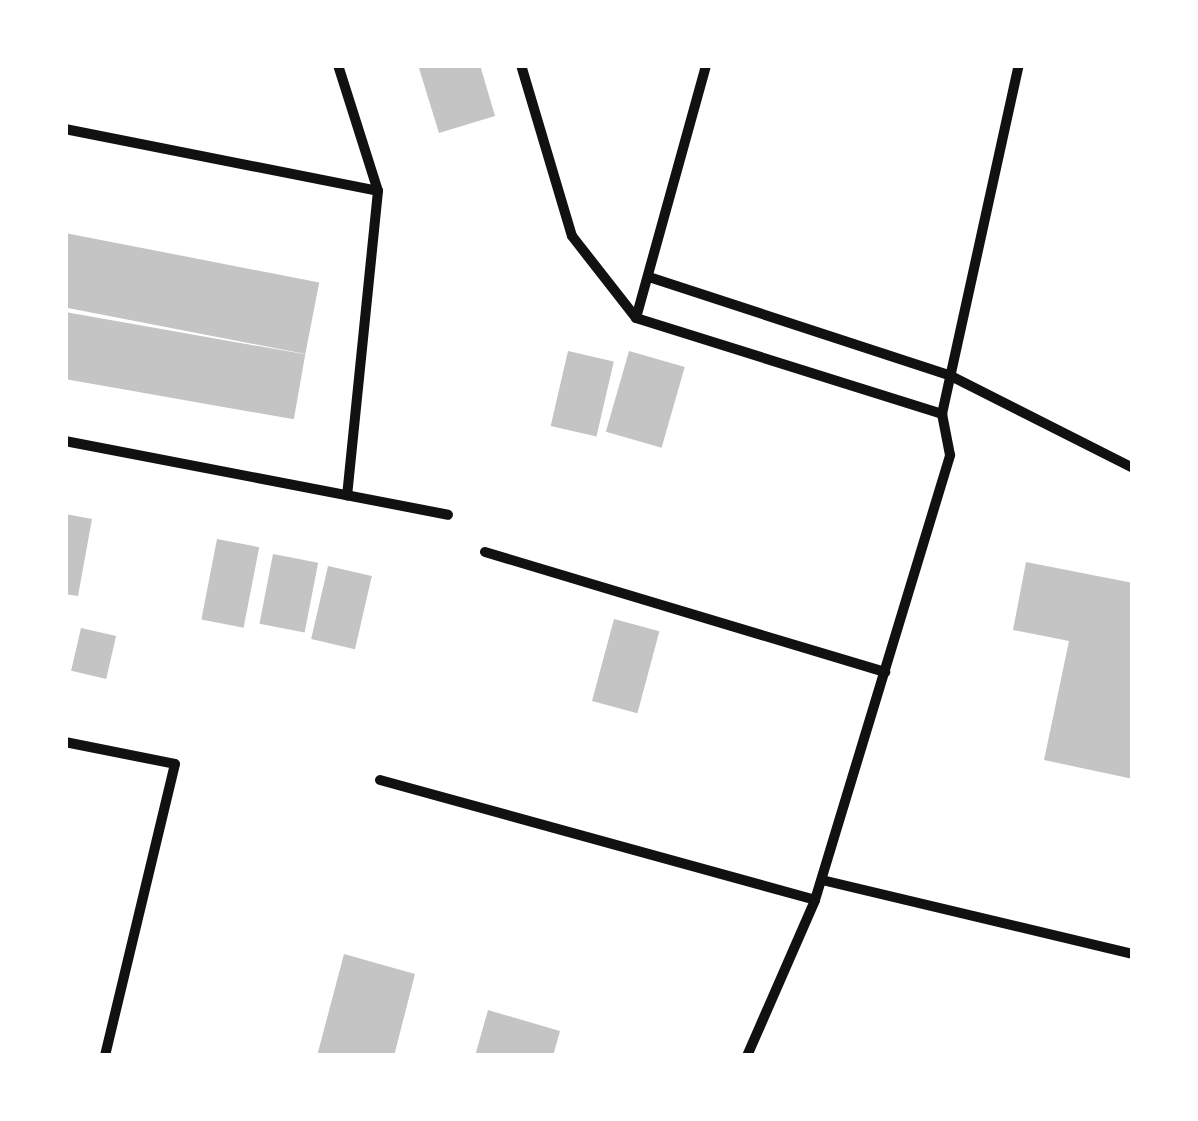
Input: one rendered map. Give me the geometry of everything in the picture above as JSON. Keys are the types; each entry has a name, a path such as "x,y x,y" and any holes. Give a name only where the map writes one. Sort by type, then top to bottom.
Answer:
{"street":[{"path":"338,65 378,191 347,496"},
{"path":"521,65 572,236 636,318 942,414"},
{"path":"636,318 706,65"},
{"path":"747,1056 822,880 950,455 942,414 944,398 1019,65"},
{"path":"65,129 378,191"},
{"path":"649,276 949,380 1133,468"},
{"path":"65,441 448,516"},
{"path":"485,552 886,672"},
{"path":"65,742 175,764 106,1056"},
{"path":"380,780 815,900"},
{"path":"822,880 1133,954"}],"building":[{"path":"418,65 480,65 495,116 439,133"},
{"path":"65,233 319,282 305,354 65,307"},
{"path":"65,312 305,354 294,419 65,379"},
{"path":"568,351 614,362 596,437 551,426"},
{"path":"629,351 685,367 662,448 606,432"},
{"path":"65,514 92,519 78,596 65,594"},
{"path":"217,539 259,547 244,628 201,619"},
{"path":"273,554 318,563 305,632 259,624"},
{"path":"1026,562 1133,583 1133,779 1044,760 1069,641 1013,630"},
{"path":"328,566 372,576 355,649 311,639"},
{"path":"614,619 659,631 637,713 592,701"},
{"path":"81,628 116,636 106,679 71,671"},
{"path":"344,954 415,974 394,1056 317,1056"},
{"path":"488,1010 560,1031 553,1056 475,1056"}]}
